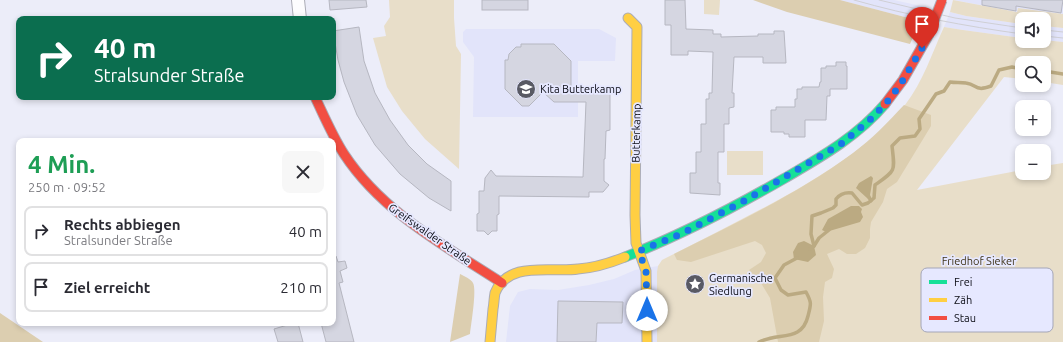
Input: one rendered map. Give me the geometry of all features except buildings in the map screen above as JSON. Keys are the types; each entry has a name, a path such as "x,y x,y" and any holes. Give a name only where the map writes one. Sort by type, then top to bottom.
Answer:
{"street":[{"path":"298,0 300,16"},
{"path":"490,342 495,294 502,283 510,276 522,271 573,270 590,267 639,251 683,233 744,201 841,144 872,118 900,85 917,59 942,0"},
{"name":"Butterkamp","path":"628,18 637,27 635,215 636,243 646,271 647,279 647,342"},
{"name":"Greifswalder Straße","path":"316,100 335,138"},
{"name":"Greifswalder Straße","path":"336,139 344,154 357,171 384,201 401,216 427,235 502,283"}],"shaded area":[{"path":"753,0 840,0 920,21 910,44 787,12"},
{"path":"840,0 894,0 925,7 920,21"},
{"path":"954,0 1063,0 1063,14 1018,8 1017,12"},
{"path":"950,12 966,16 1015,23 1015,37 963,30 944,27"},
{"path":"1051,27 1063,28 1063,42 1051,41"},
{"name":"Kita Butterkamp","path":"466,29 599,29 616,38 615,61 578,61 578,117 473,117 474,57 463,42 463,32"},
{"path":"904,105 931,115 931,126 897,182 887,189 883,202 871,222 870,238 865,248 856,254 847,254 839,249 827,254 834,269 832,278 825,282 823,297 824,321 819,342 778,342 770,298 761,283 749,270 761,262 766,253 762,245 755,241 691,262 677,260 674,254 766,207 832,168 867,142"},
{"path":"871,176 873,178 870,195 873,201 871,203 856,188 859,183"},
{"path":"851,206 859,206 862,209 861,212 863,217 860,222 826,232 822,230 828,219"},
{"path":"804,241 814,246 816,255 808,262 794,259 793,252 798,243"},
{"path":"658,266 657,342 506,342 510,306 518,292 530,289 558,290 589,285 614,279 635,270"},
{"path":"460,274 471,280 474,287 470,334 450,342"},
{"path":"0,313 16,324 16,326 19,326 43,342 0,342"}],"green space":[{"path":"389,0 454,0 456,46 461,54 459,169 425,139 402,111 387,87 373,38 386,36 384,26 390,17"},
{"path":"704,0 720,0 719,15 704,14"},
{"path":"953,0 1017,12 1015,12 1015,23 966,16 950,12"},
{"path":"1018,8 1048,12 1017,12"},
{"path":"1051,12 1063,14 1063,28 1051,27"},
{"name":"Friedhof Sieker","path":"944,27 1015,37 1015,48 1051,48 1051,41 1063,42 1063,85 1051,83 1051,56 1015,56 1015,78 1004,77 917,190 1015,171 1015,180 1051,180 1051,165 1063,163 1063,342 657,342 657,272 658,266 662,260 796,190 840,162 868,142 894,118 917,87"},
{"path":"727,151 763,151 763,175 727,175"}],"waterway":[{"path":"810,249 814,246 811,234 812,216 833,208 836,205 836,199 845,193 852,193 862,205 868,203 874,198 875,185 892,170 894,161 892,146 900,138 915,136 920,129 919,119 936,94 944,91 950,82 966,83 979,88 986,88 991,86 999,70 1015,68"},
{"path":"1051,72 1063,74"},
{"path":"814,246 819,238 829,230"},
{"path":"759,342 795,333 801,330 805,324 810,309 809,299 806,292 788,295 781,290 775,278 784,265 797,258"}],"tram line":[{"path":"854,0 938,20 1015,33"},
{"path":"879,0 955,18 1015,27"},
{"path":"1051,31 1063,32"},
{"path":"1051,37 1063,38"}],"traffic: fast":[{"path":"625,257 666,240 746,200 799,170 851,136 885,104"}],"traffic: slow":[{"path":"628,18 637,27 635,215 636,243 646,271 647,342"},
{"path":"490,342 495,293 501,283 510,276 531,270 567,270 590,268 625,257"}],"traffic: jam":[{"path":"928,36 942,0"},
{"path":"885,104 903,80 928,36"},
{"path":"316,100 334,138"},
{"path":"336,141 359,175 396,211 437,241 502,283"}],"place":[{"name":"Kita Butterkamp","path":"526,89"},
{"name":"Germanische Siedlung","path":"695,284"}],"route":[{"path":"647,310 646,271 639,251 683,233 744,201 841,144 872,118 887,102 917,59 922,48"}]}
